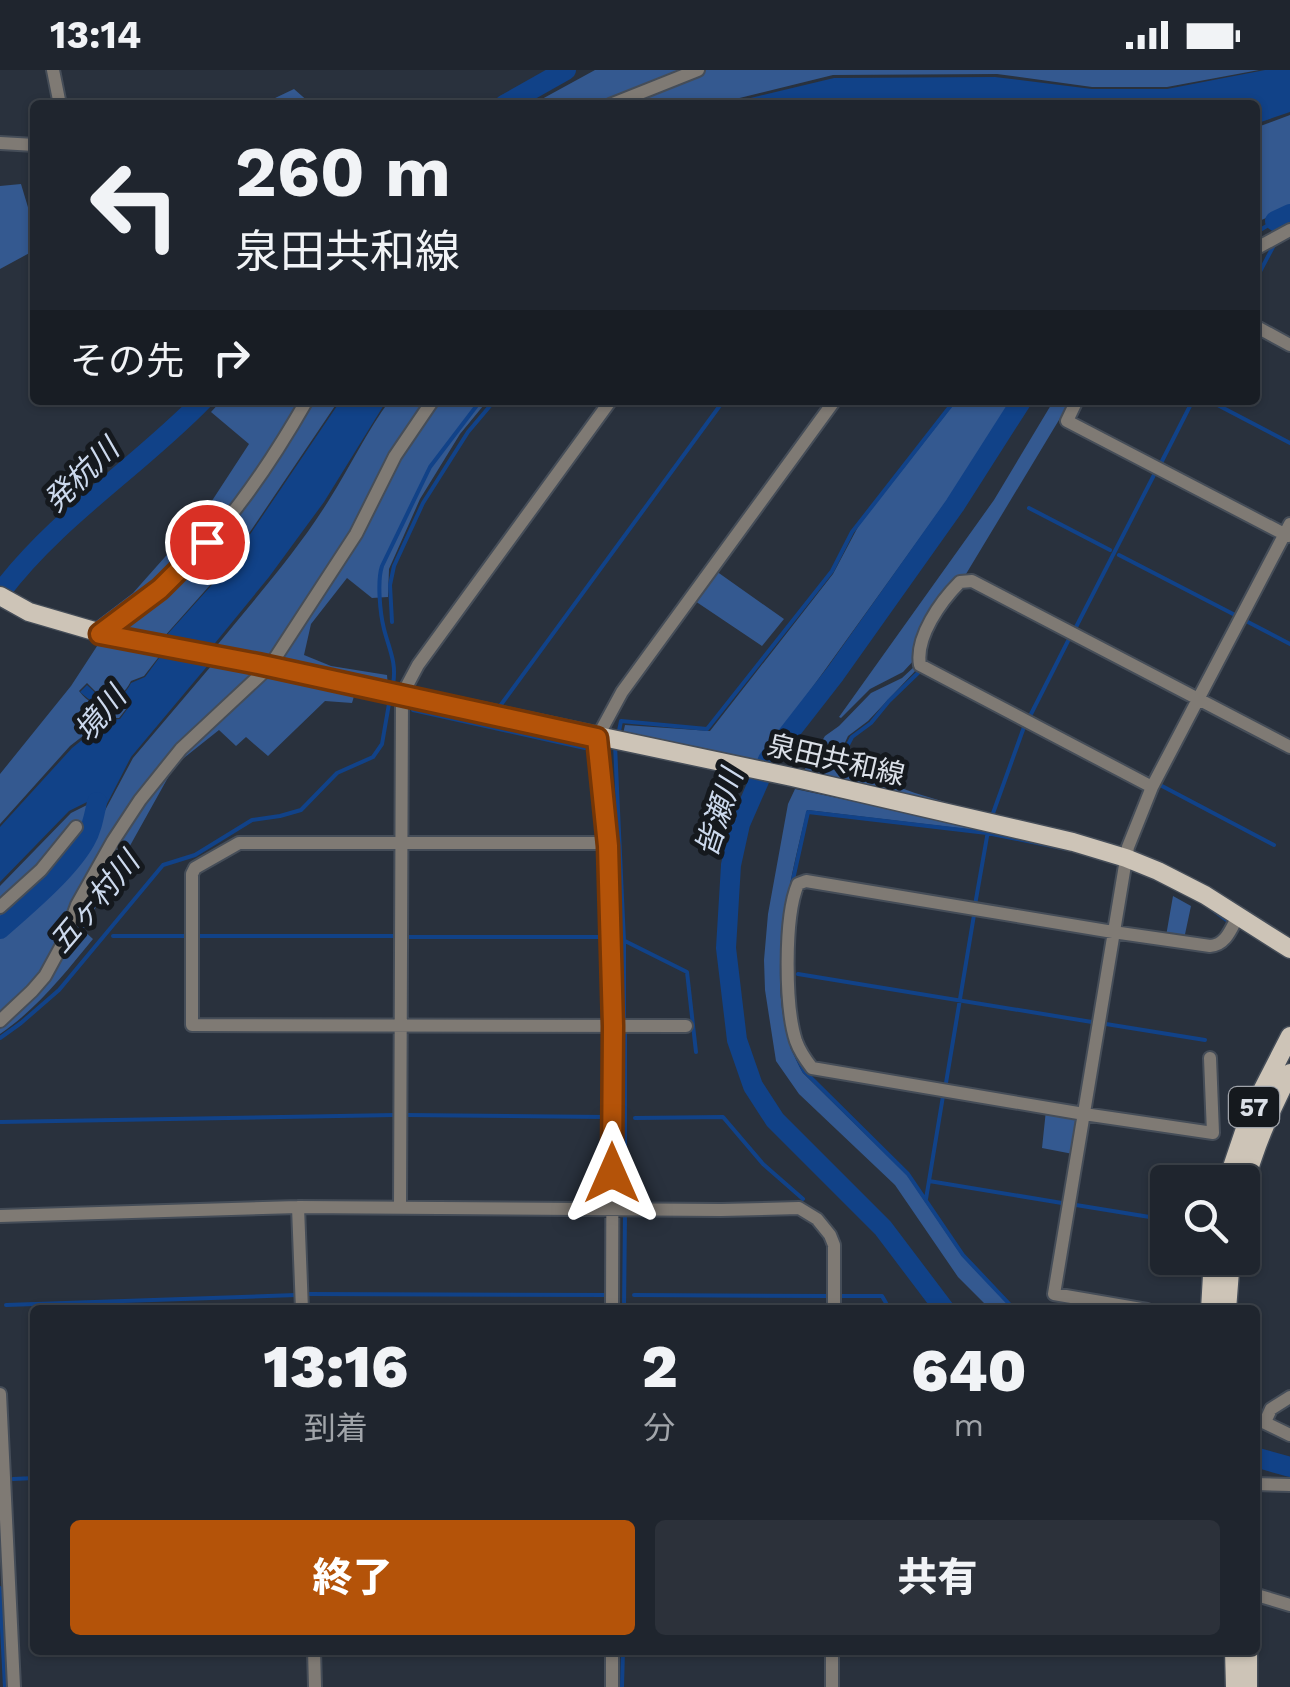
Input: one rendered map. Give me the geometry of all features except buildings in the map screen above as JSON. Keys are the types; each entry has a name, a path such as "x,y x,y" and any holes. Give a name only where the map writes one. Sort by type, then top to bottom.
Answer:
{"main road":[{"name":"泉田共和線","path":"0,596 29,612 100,634 792,777 1044,835 1126,858 1184,884 1290,949"},
{"name":"57","path":"1233,1165 1250,1114 1290,1036"},
{"name":"57","path":"1251,1165 1290,1073"},
{"path":"1210,1305 1211,1275"},
{"path":"1228,1305 1229,1275"},
{"path":"1234,1655 1235,1687"},
{"path":"1248,1655 1248,1687"}],"street":[{"path":"50,70 59,100"},
{"path":"623,100 698,70"},
{"path":"0,143 30,145"},
{"path":"1260,329 1290,344"},
{"path":"100,634 160,589 217,531 280,448 304,405"},
{"path":"0,1021 45,976 86,889 140,800 181,749 264,665 356,534 395,456 430,405"},
{"path":"400,1208 400,695 607,405"},
{"path":"612,1305 620,1210 621,1026 600,738 622,692 831,405"},
{"path":"1075,405 1068,421 1288,532 1152,787 1126,858 1054,1294 1118,1305"},
{"path":"1152,787 920,665 918,659 934,617 960,582 966,580 1290,747"},
{"path":"0,907 41,870 76,827"},
{"path":"607,844 238,843 195,868 192,874 192,1025 686,1026"},
{"path":"1210,1058 1214,1133 812,1068 802,1056 791,1019 789,940 794,893 798,884 806,880 1113,932 1218,945 1238,916"},
{"path":"298,1207 302,1305"},
{"path":"0,1216 298,1207 799,1208 809,1212 834,1244 834,1305"},
{"path":"0,1394 14,1687"},
{"path":"1290,1397 1260,1420 1290,1435"},
{"path":"1260,1484 1290,1485"},
{"path":"1260,1596 1290,1605"},
{"path":"314,1655 316,1687"},
{"path":"612,1655 612,1687"},
{"path":"832,1655 832,1687"}],"shaded area":[{"path":"595,70 1259,70 1167,87 1092,87 997,74 833,75 731,100 540,100"},
{"path":"1265,70 1290,70 1290,112 1260,122 1260,100 742,100 834,78 995,77 1092,89 1167,89"},
{"path":"294,89 307,100 256,100 273,99"},
{"path":"1290,115 1290,207 1260,221 1260,126"},
{"path":"21,184 30,214 30,253 0,269 0,186"},
{"path":"217,405 336,405 227,566 163,638 92,624 133,593 204,513 249,444 211,412"},
{"path":"338,405 384,405 324,502 211,648 164,638 228,567"},
{"path":"387,405 484,405 460,434 420,499 389,569 388,597 372,598 347,578 311,624 304,655 331,666 387,675 388,687 214,649 303,539"},
{"path":"953,405 1011,405 971,467 755,767 622,738 625,725 710,731 833,574 859,525"},
{"path":"1051,405 1068,405 966,574 960,576 915,659 903,672 870,689 839,717 994,500"},
{"path":"716,571 784,619 762,646 695,601"},
{"path":"101,640 161,654 144,676 131,681 116,696 103,699 87,683 79,691 96,705 130,704 119,718 106,718 70,746 0,824 0,774 71,686"},
{"path":"162,654 209,664 131,757 94,829 85,825 91,800 69,811 0,882 0,827 72,748 107,720 120,719 131,704 129,700 98,704 80,692 87,685 103,700 116,698 131,683 145,677"},
{"path":"212,665 355,693 352,703 325,701 268,756 246,737 236,746 219,730 175,765 83,930 93,939 38,1002 0,1034 0,886 71,813 89,804 84,825 94,831 133,758"},
{"path":"915,666 917,669 868,721 848,736 835,764 988,815 802,774 825,736 871,693 902,678"},
{"path":"795,789 985,829 807,810 786,908 780,978 782,1011 803,1073 907,1175 962,1256 1009,1305 986,1305 958,1277 895,1185 799,1094 776,1061 764,960 768,914 788,804"},
{"path":"1173,896 1191,906 1184,939 1166,936"},
{"path":"1046,1110 1078,1119 1073,1154 1042,1148"}],"waterway":[{"name":"発杭川","path":"513,100 566,70"},
{"name":"五ヶ村川","path":"1275,221 1290,214"},
{"name":"五ヶ村川","path":"1260,230 1275,221 1276,231"},
{"path":"1260,272 1274,245"},
{"name":"発杭川","path":"0,593 46,541 198,405"},
{"name":"五ヶ村川","path":"393,684 393,663 380,606 382,566 430,467 477,405"},
{"path":"392,622 390,585 394,566 423,503 468,432 491,405"},
{"path":"500,706 720,405"},
{"path":"618,736 621,721 707,729 832,571 852,532 951,405"},
{"name":"皆瀬川","path":"941,1305 883,1228 775,1120 753,1086 737,1040 726,948 731,865 740,824 768,760 835,674 955,505 1019,405"},
{"path":"1160,465 1190,405"},
{"path":"1218,405 1290,443"},
{"path":"1075,629 1155,473"},
{"path":"1029,508 1110,550"},
{"path":"1119,555 1235,615"},
{"path":"1246,621 1290,644"},
{"path":"1029,718 1070,637"},
{"path":"838,764 852,737 871,723 919,672"},
{"name":"五ヶ村川","path":"0,1038 59,990 163,865 195,855 252,820 301,810 337,773 373,757 382,744 390,698"},
{"path":"413,710 585,748"},
{"path":"992,816 1024,727"},
{"path":"615,745 624,1020"},
{"path":"1162,786 1274,845"},
{"path":"0,929 46,888 78,852 89,832 97,802"},
{"path":"792,884 808,812 987,833 1067,849"},
{"path":"975,905 988,831"},
{"path":"1213,910 1229,922"},
{"path":"946,1083 974,915"},
{"path":"113,936 188,936"},
{"path":"198,936 397,936"},
{"path":"407,937 603,937"},
{"path":"625,941 687,972 696,1052"},
{"path":"798,974 1092,1022"},
{"path":"1106,1024 1205,1040"},
{"path":"625,1030 625,1205"},
{"path":"792,1047 804,1071 908,1174 963,1255 1010,1305"},
{"path":"926,1199 943,1096"},
{"path":"0,1122 395,1115"},
{"path":"406,1115 606,1117"},
{"path":"635,1118 723,1117 763,1164 803,1199"},
{"path":"929,1181 1062,1203"},
{"path":"1076,1205 1150,1217"},
{"path":"624,1305 625,1215"},
{"path":"308,1294 608,1295"},
{"path":"6,1305 296,1295"},
{"path":"634,1295 830,1296"},
{"path":"840,1296 882,1296 887,1305"},
{"name":"皆瀬川","path":"1260,1458 1290,1467"},
{"path":"13,1479 30,1478"},
{"path":"0,1588 5,1687"},
{"path":"622,1687 623,1655"}],"route":[{"path":"207,542 160,589 100,634 597,738 608,846 612,1173"}],"water label":[{"name":"境川","path":"100,714"}]}
